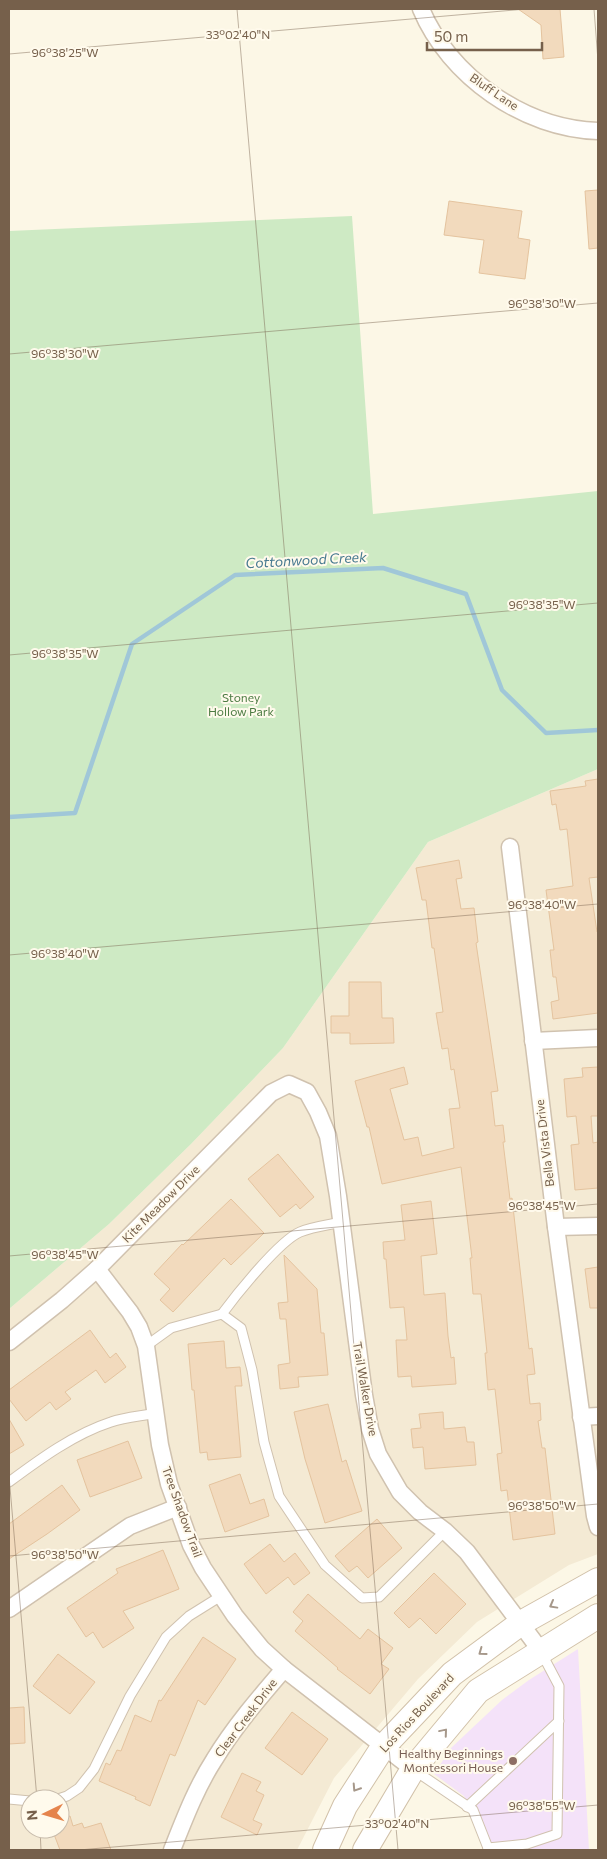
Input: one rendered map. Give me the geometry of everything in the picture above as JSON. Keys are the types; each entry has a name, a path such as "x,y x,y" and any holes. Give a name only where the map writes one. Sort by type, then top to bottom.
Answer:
{"main road":[{"name":"Los Rios Boulevard","path":"325,1850 345,1806 383,1747 452,1674 521,1623 598,1580"},
{"path":"365,1850 413,1769 478,1691 598,1616"}],"street":[{"name":"Bluff Lane","path":"421,9 444,50 471,78 501,100 533,117 562,126 598,131"},
{"name":"Bella Vista Drive","path":"510,847 556,1227 598,1527"},
{"path":"533,1041 598,1038"},
{"name":"Trail Walker Drive","path":"289,1084 307,1092 328,1136 342,1222 370,1429 378,1454 400,1492 420,1512 467,1552 541,1652"},
{"name":"Kite Meadow Drive","path":"9,1342 62,1300 98,1268 271,1093 289,1084"},
{"path":"556,1227 598,1226"},
{"name":"Tree Shadow Trail","path":"98,1268 130,1312 139,1327 146,1346 160,1445 170,1484 192,1545 203,1568 235,1616 262,1649 284,1669 413,1769"},
{"path":"581,1416 598,1416"},
{"path":"9,1608 130,1526 178,1507"},
{"name":"Clear Creek Drive","path":"172,1850 199,1786 213,1761 244,1716 284,1669"}],"lane":[{"path":"146,1346 171,1328 222,1314 238,1292 284,1243 299,1232 342,1222"},
{"path":"222,1314 241,1328 252,1370 264,1442 279,1496 325,1565 362,1598 379,1597 444,1531"},
{"path":"9,1482 42,1458 81,1435 112,1422 156,1413"},
{"path":"70,1794 79,1788 94,1769 130,1696 166,1637 189,1616 221,1596"},
{"path":"413,1769 473,1810 488,1849 527,1844 557,1834 559,1686 541,1652"},
{"path":"467,1807 559,1721"}],"shaded area":[{"path":"598,769 598,1554 569,1565 477,1622 418,1679 334,1778 297,1850 9,1850 9,1309 109,1224 191,1144 283,1048 428,842"},
{"name":"Healthy Beginnings Montessori House","path":"578,1649 589,1850 492,1850 464,1796 434,1774 451,1748 502,1700 529,1680"}],"green space":[{"name":"Stoney Hollow Park","path":"352,216 373,514 598,491 598,769 428,842 283,1048 191,1144 109,1224 9,1309 9,231"}],"building":[{"path":"518,9 560,9 564,57 543,59 541,25"},
{"path":"598,190 598,248 589,249 585,191"},
{"path":"449,201 522,211 518,238 530,240 525,279 479,273 484,240 444,235"},
{"path":"598,779 598,877 589,878 598,932 598,1013 553,1019 551,1002 559,1000 556,977 553,977 550,950 554,950 546,890 573,886 567,829 560,830 556,804 552,805 550,791 586,786 585,781"},
{"path":"459,860 462,878 456,879 461,909 474,908 478,942 476,943 498,1091 491,1092 495,1126 503,1125 505,1142 503,1142 510,1199 512,1198 529,1349 532,1348 535,1374 527,1375 530,1404 540,1403 541,1420 538,1421 542,1448 545,1448 555,1534 513,1540 507,1490 501,1491 497,1454 502,1453 495,1389 488,1390 485,1353 487,1353 481,1294 473,1294 470,1258 472,1258 461,1167 382,1184 369,1127 367,1127 355,1081 404,1067 408,1084 390,1089 404,1140 418,1137 422,1156 454,1148 449,1109 460,1108 454,1069 451,1070 448,1048 442,1049 436,1013 443,1012 434,948 432,948 426,900 422,900 416,868"},
{"path":"349,982 381,982 382,1018 393,1018 394,1043 350,1044 350,1033 331,1033 331,1016 349,1016"},
{"path":"598,1067 598,1116 591,1116 593,1143 598,1142 598,1188 575,1190 571,1145 579,1144 576,1116 567,1117 564,1079 583,1077 582,1068"},
{"path":"278,1154 314,1197 300,1209 296,1204 280,1217 248,1179"},
{"path":"231,1199 264,1233 231,1265 224,1258 173,1312 160,1300 170,1289 154,1274 182,1244"},
{"path":"431,1201 437,1254 421,1256 424,1295 445,1293 448,1336 451,1358 454,1357 456,1384 412,1387 411,1376 398,1377 396,1340 407,1340 404,1307 390,1308 383,1242 405,1240 401,1205"},
{"path":"284,1255 317,1289 321,1333 324,1333 328,1375 298,1377 299,1387 280,1389 278,1365 290,1363 286,1319 280,1319 278,1303 288,1302"},
{"path":"598,1267 598,1308 590,1308 585,1269"},
{"path":"90,1330 110,1358 116,1353 126,1367 105,1383 96,1370 65,1392 71,1399 56,1410 50,1402 26,1421 9,1399 9,1390"},
{"path":"224,1341 226,1368 240,1367 242,1386 235,1386 241,1457 208,1460 207,1452 200,1453 188,1344"},
{"path":"328,1404 342,1462 346,1460 362,1511 325,1523 305,1459 294,1412"},
{"path":"443,1412 444,1429 465,1427 467,1442 474,1442 476,1465 425,1469 423,1447 413,1448 411,1429 421,1428 419,1414"},
{"path":"9,1419 24,1445 9,1454"},
{"path":"128,1441 142,1478 90,1497 77,1460"},
{"path":"240,1474 250,1504 264,1499 269,1516 225,1532 209,1485"},
{"path":"62,1485 80,1510 9,1559 9,1524"},
{"path":"377,1519 402,1548 368,1578 357,1566 349,1572 335,1556"},
{"path":"270,1544 284,1562 295,1553 310,1573 294,1585 288,1577 266,1594 244,1564"},
{"path":"163,1550 179,1589 123,1611 134,1628 103,1648 93,1632 86,1637 67,1608 118,1573 116,1569"},
{"path":"434,1573 466,1604 436,1634 420,1618 409,1628 394,1613"},
{"path":"308,1594 360,1639 368,1629 393,1648 381,1664 389,1669 370,1694 337,1669 295,1631 303,1621 293,1612"},
{"path":"203,1637 236,1659 205,1705 198,1700 175,1756 170,1754 150,1806 135,1799 136,1797 99,1781 106,1763 110,1765 117,1750 121,1751 135,1715 151,1722 159,1700 161,1701"},
{"path":"58,1654 95,1682 70,1714 33,1686"},
{"path":"24,1707 25,1743 9,1744 9,1708"},
{"path":"292,1712 328,1739 302,1775 265,1748"},
{"path":"242,1773 261,1782 256,1791 264,1795 253,1820 262,1824 257,1835 221,1817"},
{"path":"70,1816 73,1826 82,1823 84,1828 101,1823 111,1850 60,1850 56,1839 70,1839"}],"waterway":[{"name":"Cottonwood Creek","path":"9,817 75,813 132,644 235,575 383,568 466,594 502,690 546,733 598,730"}],"place":[{"name":"Healthy Beginnings Montessori House","path":"513,1761"}]}
